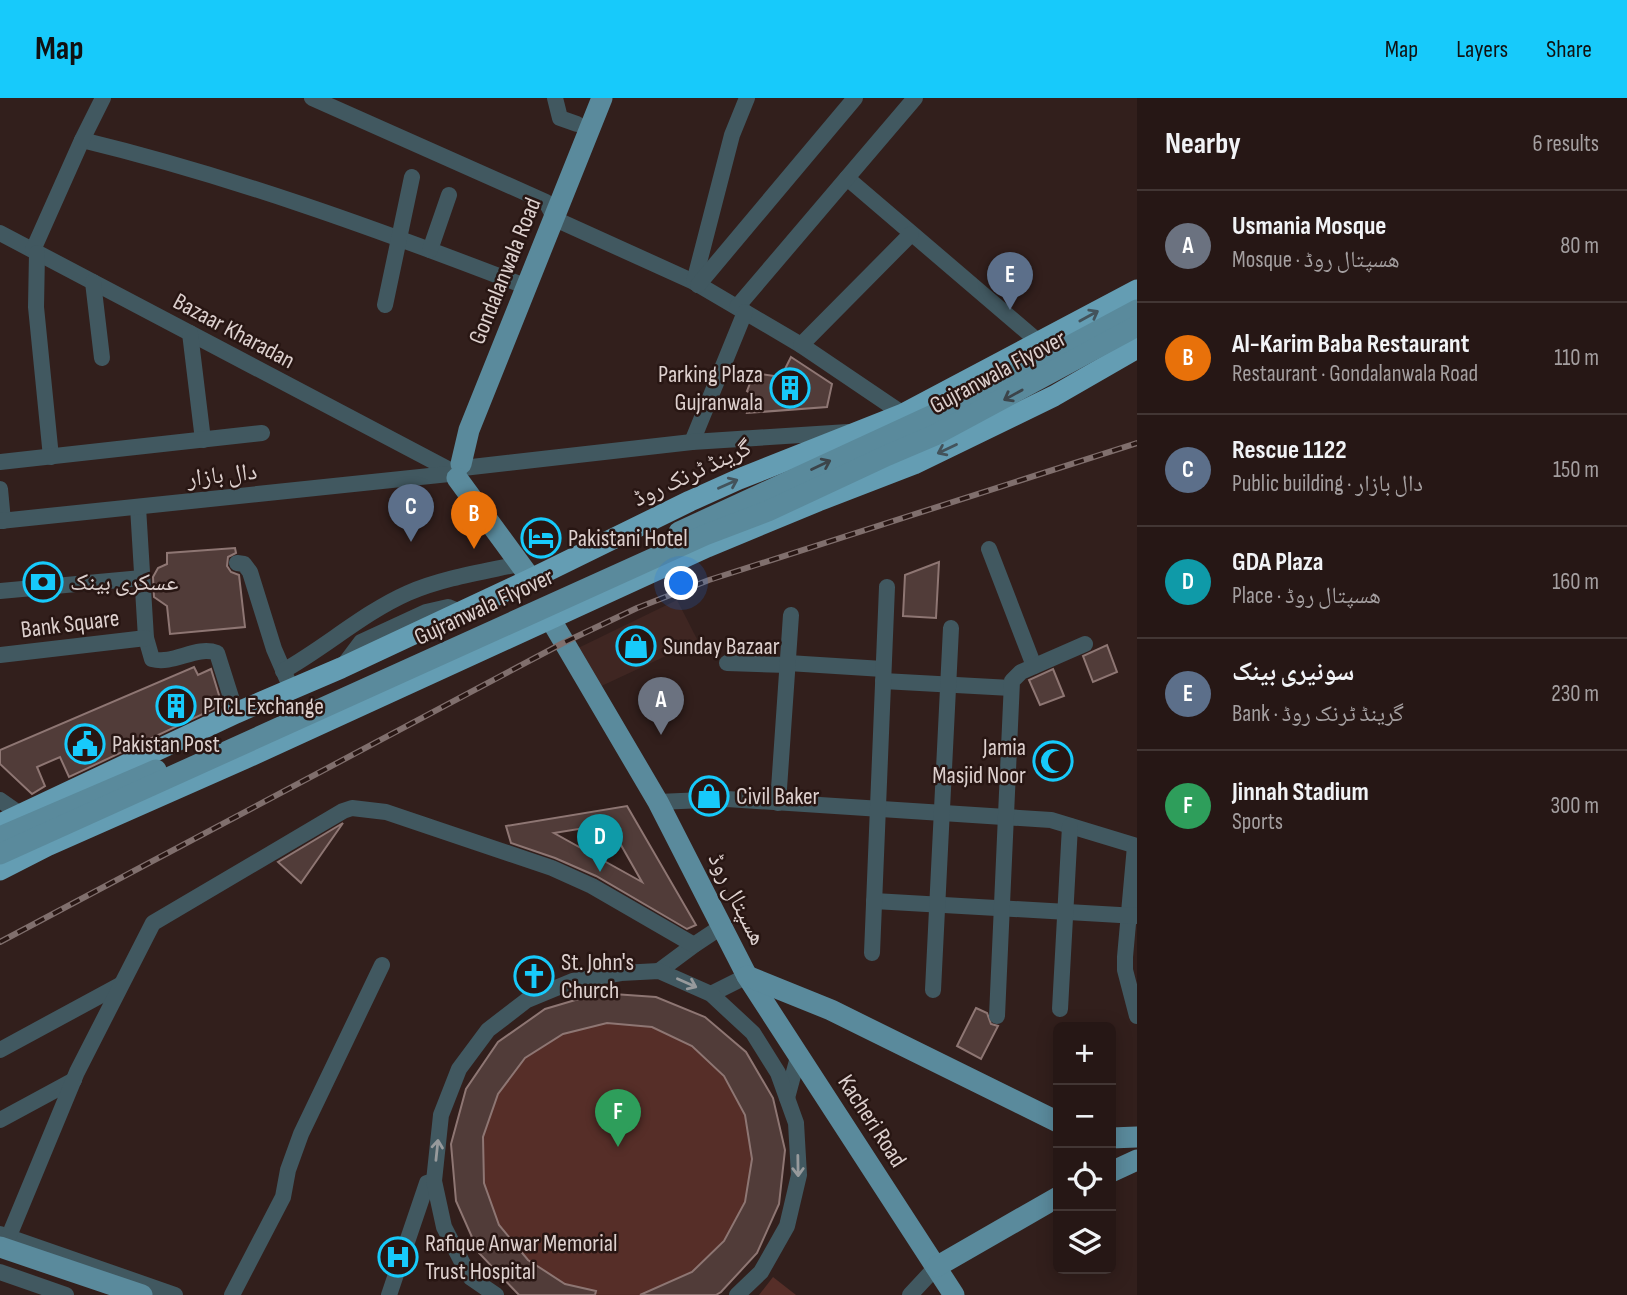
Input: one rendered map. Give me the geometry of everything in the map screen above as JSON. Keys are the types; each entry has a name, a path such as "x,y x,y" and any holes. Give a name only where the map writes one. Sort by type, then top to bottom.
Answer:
{"highway":[{"name":"گرینڈ ٹرنک روڈ","path":"0,824 236,713 287,680 341,668 460,611 525,572 903,414 1137,289"},
{"path":"0,870 47,846 364,705 707,547 914,464 1054,396 1137,348"},
{"path":"690,501 707,547"},
{"path":"341,668 364,705"}],"main road":[{"name":"Gondalanwala Road","path":"455,470 551,211 586,98"},
{"name":"Gondalanwala Road","path":"455,470 467,411 517,283 602,98"},
{"name":"Gujranwala Flyover","path":"0,836 168,764 987,390 1137,310"},
{"name":"Gujranwala Flyover","path":"0,854 705,535 768,511 935,435 1137,326"},
{"path":"455,470 525,572"},
{"name":"ھسپتال روڈ","path":"551,620 658,802 747,976 831,1010 1053,1120"},
{"name":"Kacheri Road","path":"747,976 954,1295"},
{"path":"1116,1138 1137,1137"},
{"path":"1116,1170 1137,1160"},
{"path":"936,1267 1053,1201"},
{"path":"2,1235 142,1295"},
{"path":"0,1256 121,1295"}],"street":[{"path":"51,457 36,307 35,251 82,140 103,98"},
{"path":"312,98 551,211 696,284 801,345 903,414"},
{"path":"555,98 560,118 577,124"},
{"path":"696,284 732,135 747,98"},
{"path":"696,284 855,98"},
{"path":"692,443 741,310 915,98"},
{"path":"82,140 219,176 400,238 517,283"},
{"path":"385,305 412,177"},
{"path":"847,178 1040,343"},
{"path":"430,250 449,194"},
{"name":"Bazaar Kharadan","path":"0,233 455,470"},
{"path":"801,345 911,234"},
{"path":"93,282 102,358"},
{"path":"190,333 203,440"},
{"name":"دال بازار","path":"1,521 692,443 859,431"},
{"path":"0,463 262,433"},
{"path":"0,489 1,521"},
{"path":"138,507 146,638 152,659 170,661 202,651 210,650 216,653 236,713"},
{"path":"989,549 1034,666"},
{"path":"237,563 244,564 250,572 274,649 287,680 349,626 408,593 459,576 525,572"},
{"path":"0,591 142,578"},
{"path":"872,953 887,587"},
{"path":"778,803 791,615"},
{"path":"933,990 951,628"},
{"name":"Bank Square","path":"0,655 146,638"},
{"path":"997,1016 1011,688 1016,675 1085,644"},
{"path":"727,663 788,664 948,684 1011,688"},
{"path":"658,802 727,799 1051,820 1136,846 1132,916 1125,970 1137,1016"},
{"path":"0,800 20,814"},
{"path":"174,1295 2,1235 74,1080 153,923 352,808 386,812 552,868 593,886 694,944"},
{"path":"1060,1009 1070,826"},
{"path":"874,901 1132,916"},
{"path":"659,971 694,944 722,928"},
{"path":"232,1295 283,1197 288,1170 301,1134 382,965"},
{"path":"476,1295 471,1278 444,1227 434,1181 441,1115 459,1069 488,1030 527,1000 573,981 621,973 659,971 711,995 753,1033 778,1073 796,1123 799,1175 787,1226 761,1272 737,1295"},
{"path":"711,995 747,976"},
{"path":"0,1051 120,985"},
{"path":"787,1098 799,1057"},
{"path":"0,1120 74,1080"},
{"path":"389,1295 427,1183 434,1181"},
{"path":"910,1295 936,1267"},
{"path":"0,1272 56,1293"},
{"path":"471,1278 496,1295"}],"shaded area":[{"name":"Sunday Bazaar","path":"677,600 698,641 595,689 574,650"},
{"path":"599,993 656,997 705,1017 746,1052 785,1150 779,1204 757,1253 716,1295 520,1295 479,1253 456,1201 451,1144 498,1042 545,1009"},
{"path":"773,1277 796,1295 759,1295"}],"building":[{"name":"Parking Plaza Gujranwala","path":"791,357 832,384 827,407 747,413 753,395 747,391 754,373 781,377"},
{"path":"235,548 236,553 228,557 227,566 231,572 239,575 245,627 170,634 167,606 154,597 153,577 158,568 167,564 167,553"},
{"path":"939,562 936,618 903,616 905,575"},
{"path":"1107,645 1117,672 1093,682 1083,656"},
{"path":"194,667 198,675 211,669 222,705 69,777 60,757 37,767 45,786 32,794 0,764 0,750"},
{"path":"1053,669 1064,696 1040,705 1029,680"},
{"path":"627,806 696,925 687,929 596,876 511,843 506,826","holes":["609,824 642,882 554,833"]},
{"path":"343,823 301,883 278,862"},
{"path":"599,993 656,997 705,1017 746,1052 773,1098 785,1150 779,1204 757,1253 716,1295 640,1295 692,1272 724,1241 745,1202 752,1159 745,1115 724,1076 692,1046 652,1027 607,1023 563,1034 525,1058 498,1094 483,1137 484,1183 499,1225 528,1260 565,1284 596,1291 595,1295 519,1295 479,1253 456,1201 451,1144 466,1089 498,1042 545,1009"},
{"path":"976,1008 987,1013 991,1024 998,1026 981,1059 957,1046"}],"railway":[{"path":"0,942 563,643 637,608 709,580 1137,443"}],"place":[{"name":"سونیری بینک","path":"1010,310"},
{"name":"Parking Plaza Gujranwala","path":"790,388"},
{"name":"Pakistani Hotel","path":"541,538"},
{"name":"Rescue 1122","path":"411,542"},
{"name":"Al-Karim Baba Restaurant","path":"474,549"},
{"name":"عسکری بینک","path":"43,582"},
{"name":"Sunday Bazaar","path":"636,646"},
{"name":"PTCL Exchange","path":"176,706"},
{"name":"Usmania Mosque","path":"661,735"},
{"name":"Pakistan Post","path":"85,744"},
{"name":"Jamia Masjid Noor","path":"1053,761"},
{"name":"Civil Baker","path":"709,796"},
{"name":"GDA Plaza","path":"600,872"},
{"name":"St. John's Church","path":"534,976"},
{"name":"Jinnah Stadium","path":"618,1147"},
{"name":"Rafique Anwar Memorial Trust Hospital","path":"398,1257"}]}
